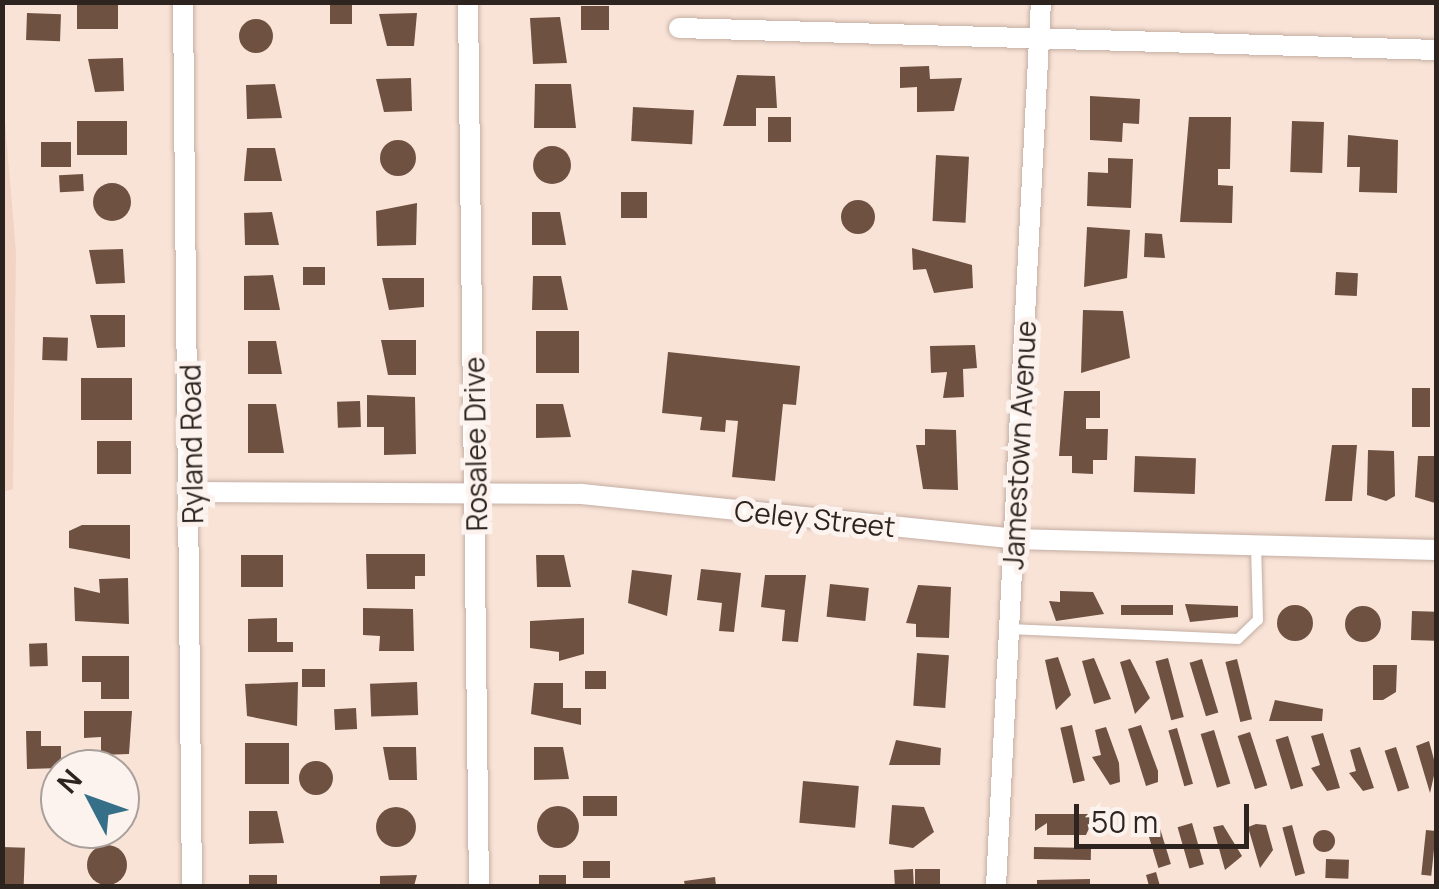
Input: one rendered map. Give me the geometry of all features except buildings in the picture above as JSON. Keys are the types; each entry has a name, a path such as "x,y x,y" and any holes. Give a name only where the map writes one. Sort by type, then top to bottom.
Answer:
{"street":[{"name":"Ryland Road","path":"183,2 193,492 192,886"},
{"name":"Rosalee Drive","path":"468,2 479,886"},
{"name":"Jamestown Avenue","path":"996,886 1041,2"},
{"path":"679,28 1436,50"},
{"name":"Celey Street","path":"193,492 582,494 1014,539 1436,550"}],"lane":[{"path":"1009,629 1238,639 1258,620 1256,546"}],"shaded area":[{"path":"2,86 16,252 13,489 3,492"}]}
